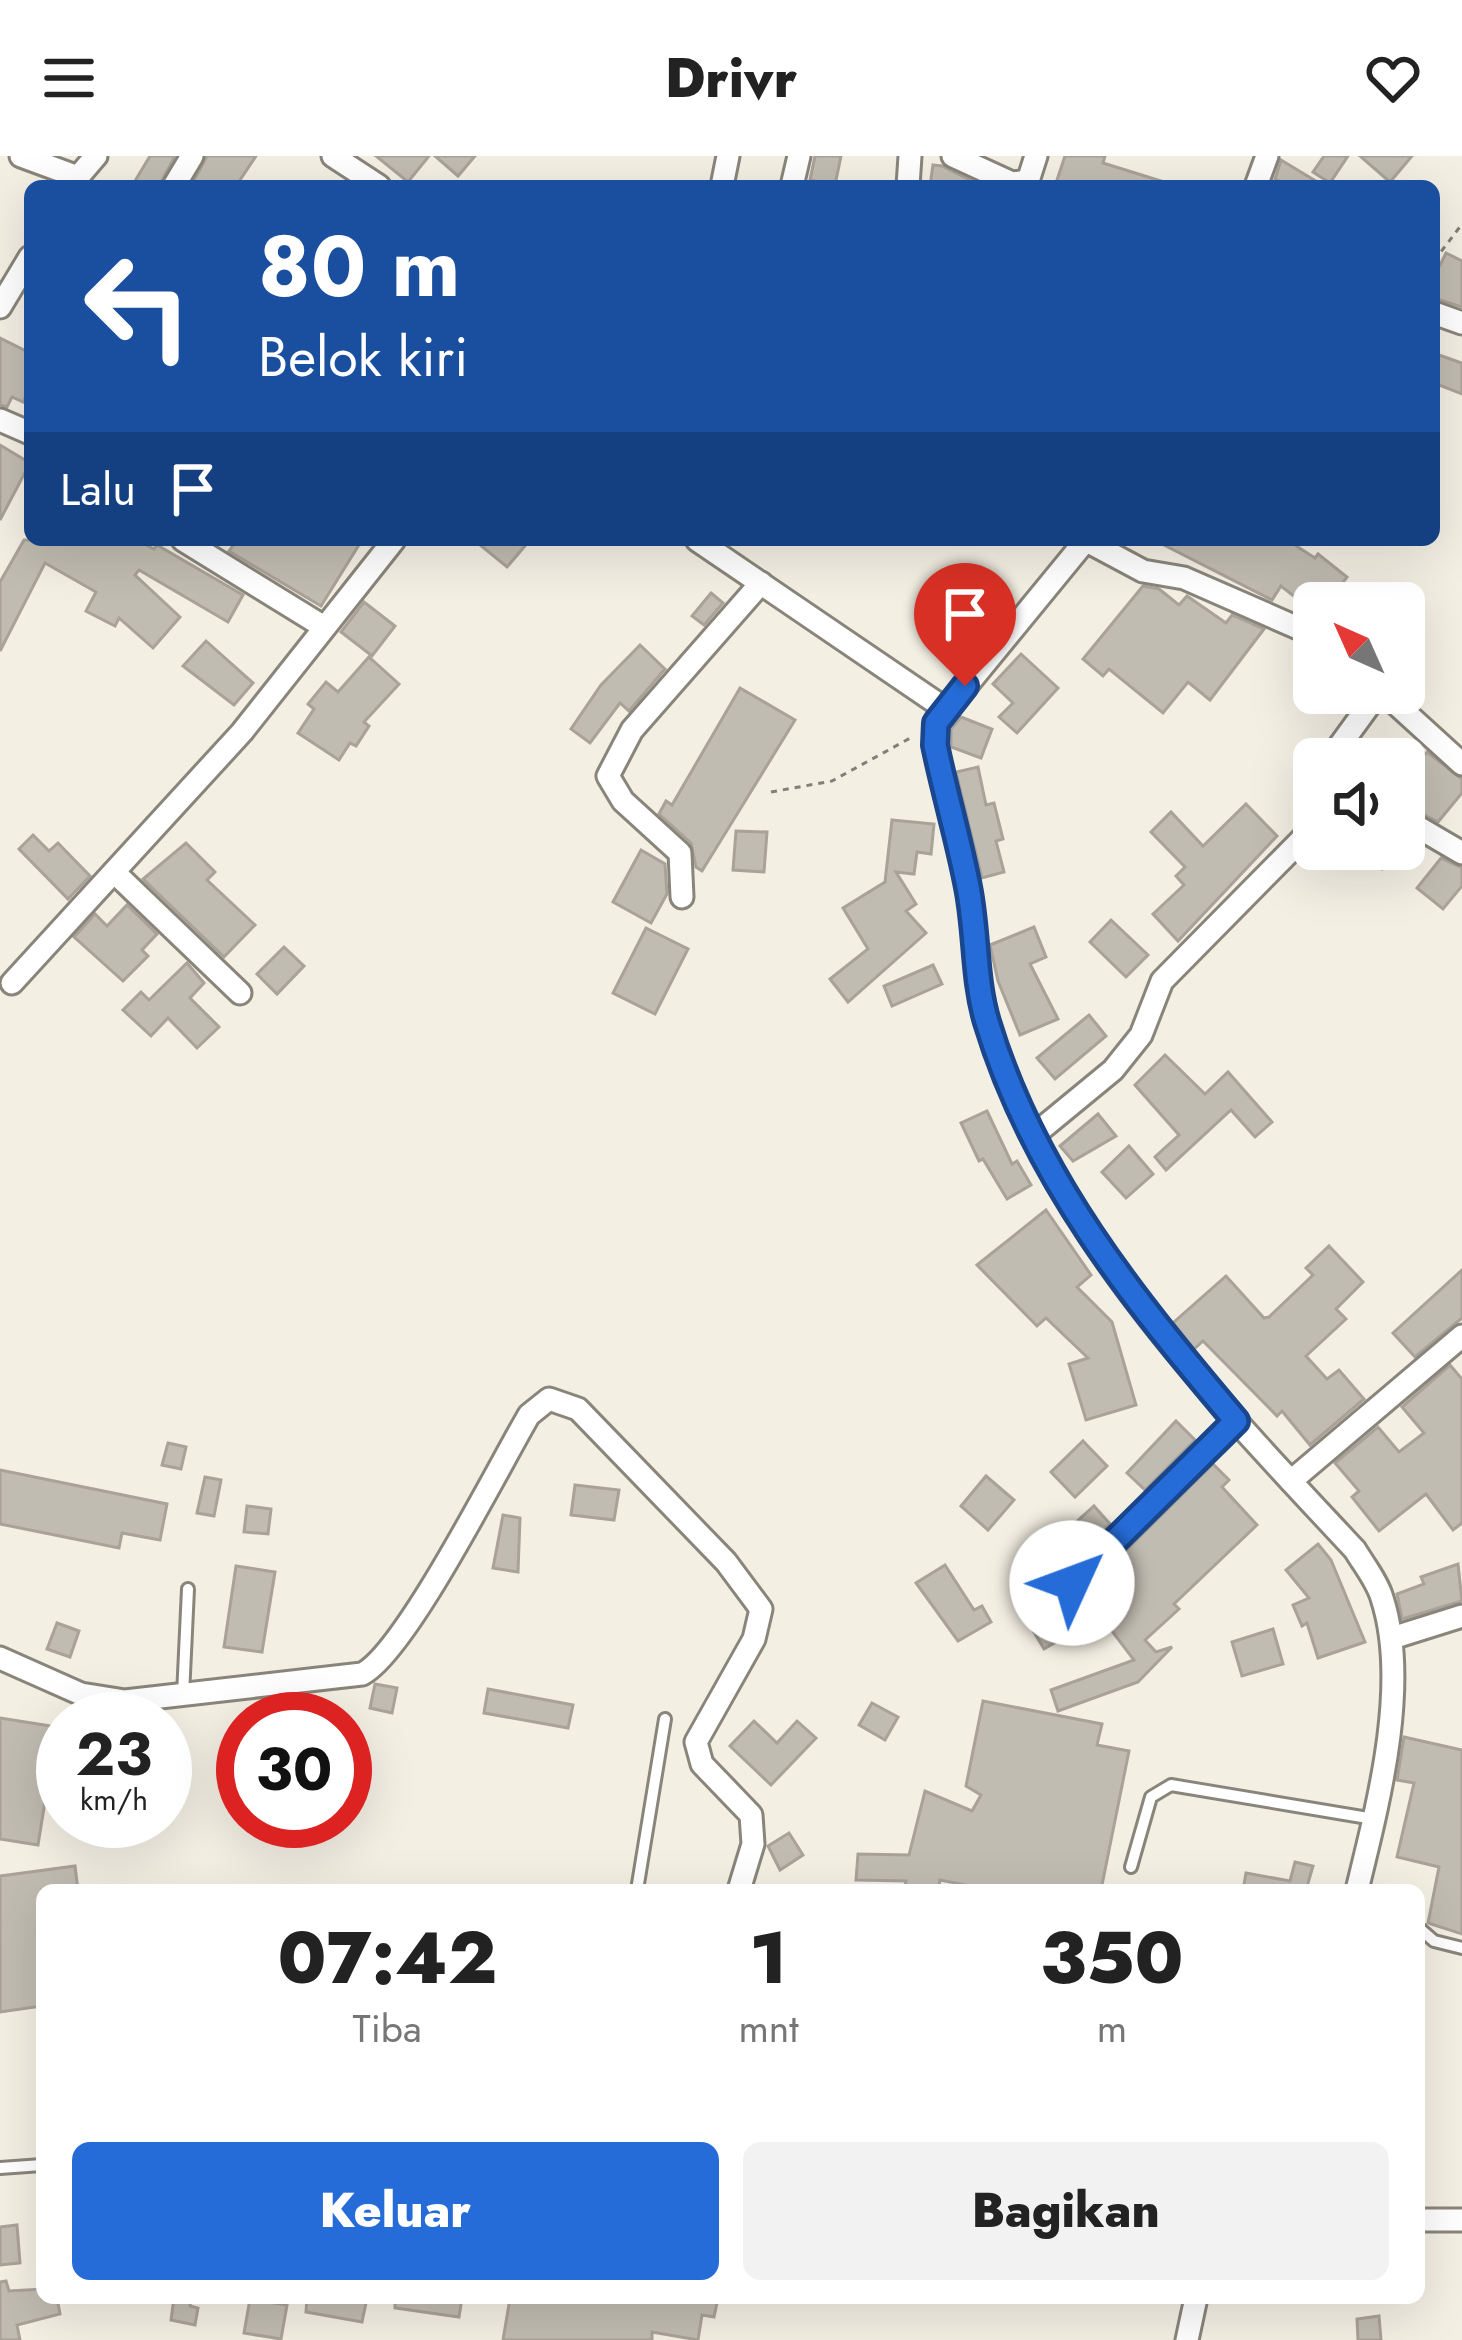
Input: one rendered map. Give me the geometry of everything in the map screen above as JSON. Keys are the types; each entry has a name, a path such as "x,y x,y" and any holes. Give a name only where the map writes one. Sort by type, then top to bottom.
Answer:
{"street":[{"path":"22,156 74,180"},
{"path":"77,180 96,156"},
{"path":"333,156 370,180"},
{"path":"953,156 1005,180"},
{"path":"0,308 24,267"},
{"path":"193,546 324,628"},
{"path":"12,983 242,732 389,546"},
{"path":"707,546 940,716"},
{"path":"1081,546 940,716 935,745 969,891 985,1017 1056,1184 1129,1295 1355,1550 1381,1593 1392,1638 1393,1678 1374,1819 1358,1884"},
{"path":"1097,546 1144,571 1184,578 1293,625"},
{"path":"682,897 685,868 680,853 623,801 608,776 632,730 760,583"},
{"path":"1346,738 1365,714"},
{"path":"1405,714 1462,764"},
{"path":"1425,831 1462,853"},
{"path":"1034,1135 1113,1070 1141,1035 1162,981 1293,848"},
{"path":"114,872 241,993"},
{"path":"1291,1481 1462,1336"},
{"path":"192,1694 362,1674 376,1667 529,1415 549,1399 562,1400 578,1409 726,1562 761,1609 754,1639 695,1742 702,1764 752,1815 753,1844 741,1884"},
{"path":"1072,1583 1236,1421"},
{"path":"1392,1638 1462,1616"},
{"path":"0,1658 76,1692"},
{"path":"1425,2220 1462,2220"},
{"path":"1186,2340 1195,2304"}],"lane":[{"path":"184,1692 188,1589"},
{"path":"638,1884 665,1719"},
{"path":"1131,1867 1140,1820 1150,1798 1171,1785 1374,1819"},
{"path":"1425,1933 1434,1941 1462,1948"},
{"path":"0,2168 36,2165"}],"path":[{"path":"1440,253 1462,224"},
{"path":"770,792 832,781 940,716"}],"building":[{"path":"150,156 175,156 162,180 136,180"},
{"path":"207,156 256,156 240,180 194,180"},
{"path":"376,156 429,156 406,180"},
{"path":"435,156 475,156 458,176"},
{"path":"815,156 841,156 836,180 810,180"},
{"path":"1065,156 1105,156 1103,163 1158,180 1057,180"},
{"path":"1324,156 1348,156 1332,180 1313,172"},
{"path":"1360,156 1412,156 1388,180"},
{"path":"1281,160 1314,180 1277,180"},
{"path":"933,165 970,180 931,180"},
{"path":"1446,253 1462,261 1462,307 1440,300 1440,265"},
{"path":"0,338 24,350 24,400 12,397 7,407 0,405"},
{"path":"1440,355 1462,363 1462,394 1440,385"},
{"path":"0,445 24,459 24,474 0,520"},
{"path":"24,540 24,546 159,546 243,595 228,622 139,570 135,575 180,617 153,648 119,618 115,626 86,611 96,592 45,563 0,651 0,582"},
{"path":"233,546 358,546 321,606 229,551"},
{"path":"481,546 525,546 507,567"},
{"path":"1166,546 1296,546 1315,558 1318,554 1347,577 1343,582 1293,582 1293,595 1281,586 1272,600"},
{"path":"1143,586 1159,589 1179,605 1187,596 1226,623 1232,615 1264,629 1210,700 1188,682 1163,713 1109,669 1103,676 1083,659"},
{"path":"711,593 723,603 704,625 692,616"},
{"path":"364,602 395,626 372,656 341,632"},
{"path":"206,641 253,683 234,705 183,666"},
{"path":"640,645 665,669 629,711 620,703 590,743 571,729 601,685"},
{"path":"1021,654 1058,688 1017,733 999,717 1013,703 993,684"},
{"path":"369,657 399,684 364,722 369,726 356,746 350,743 339,760 298,733 314,709 308,704 326,682 338,692"},
{"path":"740,688 795,720 702,871 696,867 691,843 659,814 666,801 672,805"},
{"path":"961,717 992,729 981,758 951,747 951,729"},
{"path":"1425,754 1462,779 1462,793 1438,822 1425,815"},
{"path":"978,767 986,805 994,803 1003,839 996,841 1004,872 982,878 956,772"},
{"path":"1246,804 1277,836 1178,941 1153,914 1184,885 1176,876 1185,867 1151,832 1171,812 1203,846"},
{"path":"892,820 934,824 931,854 917,852 914,874 896,872 916,904 906,911 926,933 848,1002 830,979 868,949 843,908 885,882"},
{"path":"736,831 767,832 764,872 733,870"},
{"path":"33,835 49,851 58,843 90,876 68,899 19,849"},
{"path":"186,843 215,872 207,880 255,925 224,957 143,879"},
{"path":"641,850 665,864 667,894 651,923 613,902"},
{"path":"1441,858 1462,868 1462,886 1443,909 1417,888"},
{"path":"127,905 157,934 142,950 148,956 123,981 74,937 95,914 107,926"},
{"path":"1111,920 1148,955 1126,977 1090,942"},
{"path":"1034,927 1046,957 1030,964 1058,1019 1020,1035 998,981 990,945"},
{"path":"646,928 688,949 655,1014 613,993"},
{"path":"284,947 304,966 277,994 257,974"},
{"path":"187,963 204,983 190,998 219,1027 197,1048 168,1018 151,1036 123,1010 141,992 149,1000"},
{"path":"933,965 942,984 892,1006 884,986"},
{"path":"1089,1015 1106,1036 1055,1079 1037,1058"},
{"path":"1165,1055 1205,1094 1228,1072 1272,1122 1255,1137 1231,1110 1166,1170 1155,1157 1179,1135 1135,1085"},
{"path":"987,1111 1012,1164 1017,1161 1031,1185 1007,1199 983,1159 979,1161 961,1123"},
{"path":"1098,1114 1116,1136 1073,1161 1060,1146"},
{"path":"1129,1146 1153,1174 1126,1198 1102,1172"},
{"path":"1046,1210 1091,1275 1077,1287 1112,1322 1136,1405 1086,1420 1069,1364 1088,1358 1046,1318 1037,1326 977,1265"},
{"path":"1329,1246 1363,1282 1336,1309 1346,1319 1306,1356 1327,1379 1339,1370 1364,1399 1310,1445 1282,1411 1277,1416 1203,1341 1194,1349 1173,1323 1226,1276 1264,1318 1269,1317 1313,1275 1306,1268"},
{"path":"1462,1270 1462,1318 1415,1357 1393,1333"},
{"path":"1450,1365 1462,1379 1462,1523 1453,1530 1426,1494 1379,1531 1352,1497 1359,1491 1335,1463 1378,1427 1399,1452 1424,1433 1402,1407"},
{"path":"1176,1421 1195,1440 1145,1490 1127,1473"},
{"path":"1083,1441 1107,1466 1075,1497 1051,1472"},
{"path":"168,1443 186,1447 181,1469 162,1465"},
{"path":"1213,1464 1229,1480 1222,1487 1257,1525 1174,1604 1179,1609 1145,1640 1156,1652 1172,1647 1138,1682 1058,1711 1051,1690 1134,1660 1083,1593"},
{"path":"0,1470 167,1504 160,1540 122,1533 119,1548 0,1524"},
{"path":"986,1476 1014,1500 988,1530 961,1506"},
{"path":"205,1477 221,1480 214,1516 197,1513"},
{"path":"575,1485 619,1490 614,1520 571,1515"},
{"path":"247,1506 271,1509 268,1534 244,1532"},
{"path":"1094,1506 1110,1524 1068,1566 1057,1554 1069,1543 1062,1535"},
{"path":"503,1515 520,1518 518,1572 493,1568"},
{"path":"1318,1544 1331,1560 1365,1642 1318,1658 1307,1623 1302,1626 1293,1605 1309,1598 1286,1570"},
{"path":"1458,1564 1462,1601 1402,1619 1397,1594 1424,1584 1421,1577"},
{"path":"945,1565 974,1610 982,1606 991,1622 958,1641 916,1583"},
{"path":"236,1566 275,1572 262,1652 224,1647"},
{"path":"1057,1604 1073,1632 1044,1649 1028,1622"},
{"path":"57,1623 79,1631 70,1657 47,1649"},
{"path":"1273,1629 1283,1664 1242,1676 1232,1642"},
{"path":"375,1684 397,1688 392,1713 372,1708"},
{"path":"488,1689 573,1705 568,1728 484,1713"},
{"path":"983,1701 1102,1724 1097,1745 1129,1751 1102,1884 856,1880 858,1854 909,1855 925,1791 972,1811 981,1795 966,1786"},
{"path":"872,1703 898,1717 885,1740 859,1725"},
{"path":"0,1718 36,1724 36,1845 0,1839"},
{"path":"754,1721 777,1743 797,1721 816,1738 771,1785 730,1746"},
{"path":"1404,1737 1462,1750 1462,1934 1428,1923 1439,1867 1397,1857 1414,1783 1397,1780"},
{"path":"789,1833 803,1855 780,1870 768,1846"},
{"path":"1295,1862 1313,1866 1308,1884 1244,1884 1246,1873 1290,1881"},
{"path":"75,1866 77,1884 36,1884 36,2007 0,2012 0,1876"},
{"path":"17,2225 20,2263 0,2265 0,2227"},
{"path":"6,2281 9,2291 36,2289 36,2304 58,2304 60,2314 17,2325 20,2340 0,2340 0,2282"},
{"path":"173,2304 198,2308 195,2325 171,2320"},
{"path":"249,2304 287,2305 281,2339 244,2333"},
{"path":"307,2304 366,2304 362,2322 306,2312"},
{"path":"395,2304 461,2304 459,2317 395,2308"},
{"path":"509,2304 717,2304 714,2317 702,2315 698,2340 652,2332 652,2340 503,2340"},
{"path":"1379,2316 1381,2340 1358,2340 1357,2319"}],"route":[{"path":"965,686 936,723 935,745 969,891 980,995 994,1045 1056,1184 1129,1295 1236,1421 1072,1583"}]}
